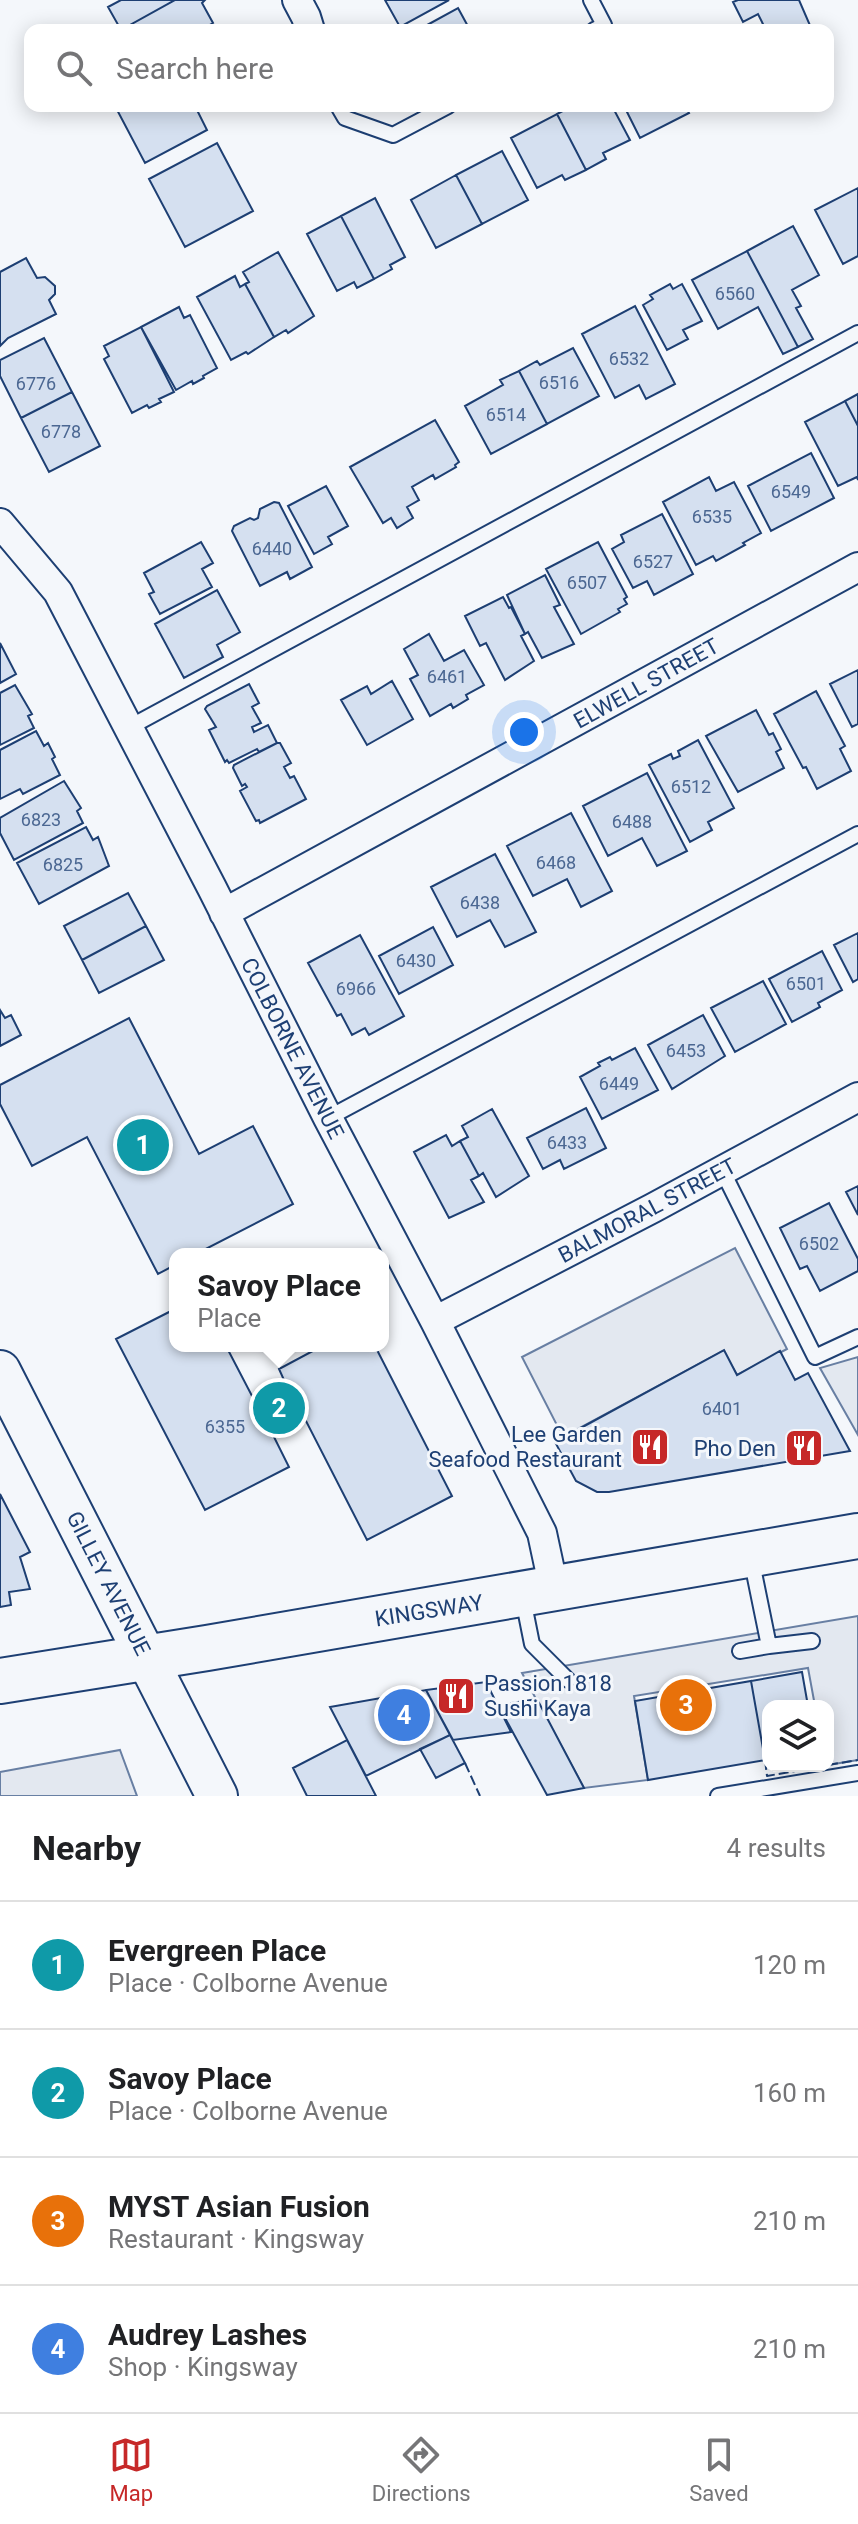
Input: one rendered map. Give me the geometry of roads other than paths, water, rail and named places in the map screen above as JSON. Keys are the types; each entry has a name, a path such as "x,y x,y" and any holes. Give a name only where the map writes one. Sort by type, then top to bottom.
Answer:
{"main road":[{"name":"KINGSWAY","path":"0,1681 858,1536"}],"street":[{"path":"297,0 308,24"},
{"name":"COLBORNE AVENUE","path":"0,523 58,592 542,1533 538,1592"},
{"name":"ELWELL STREET","path":"224,913 858,567"},
{"name":"BALMORAL STREET","path":"435,1321 858,1097"},
{"name":"GILLEY AVENUE","path":"0,1371 217,1796"}],"lane":[{"path":"591,0 603,24"},
{"path":"342,112 345,118 393,135 437,112"},
{"path":"128,728 858,333"},
{"path":"328,1118 858,834"},
{"path":"722,1170 815,1357 858,1337"},
{"path":"750,1554 769,1646"},
{"path":"538,1592 532,1644 568,1680"},
{"path":"740,1651 812,1641"},
{"path":"718,1796 858,1773"}],"place":[{"name":"Evergreen Place","path":"143,1145"},
{"name":"Savoy Place","path":"279,1408"},
{"name":"Lee Garden Seafood Restaurant","path":"650,1447"},
{"name":"Pho Den","path":"804,1448"},
{"name":"Passion1818 Sushi Kaya","path":"456,1696"},
{"name":"MYST Asian Fusion","path":"686,1705"},
{"name":"Audrey Lashes","path":"404,1715"}]}
